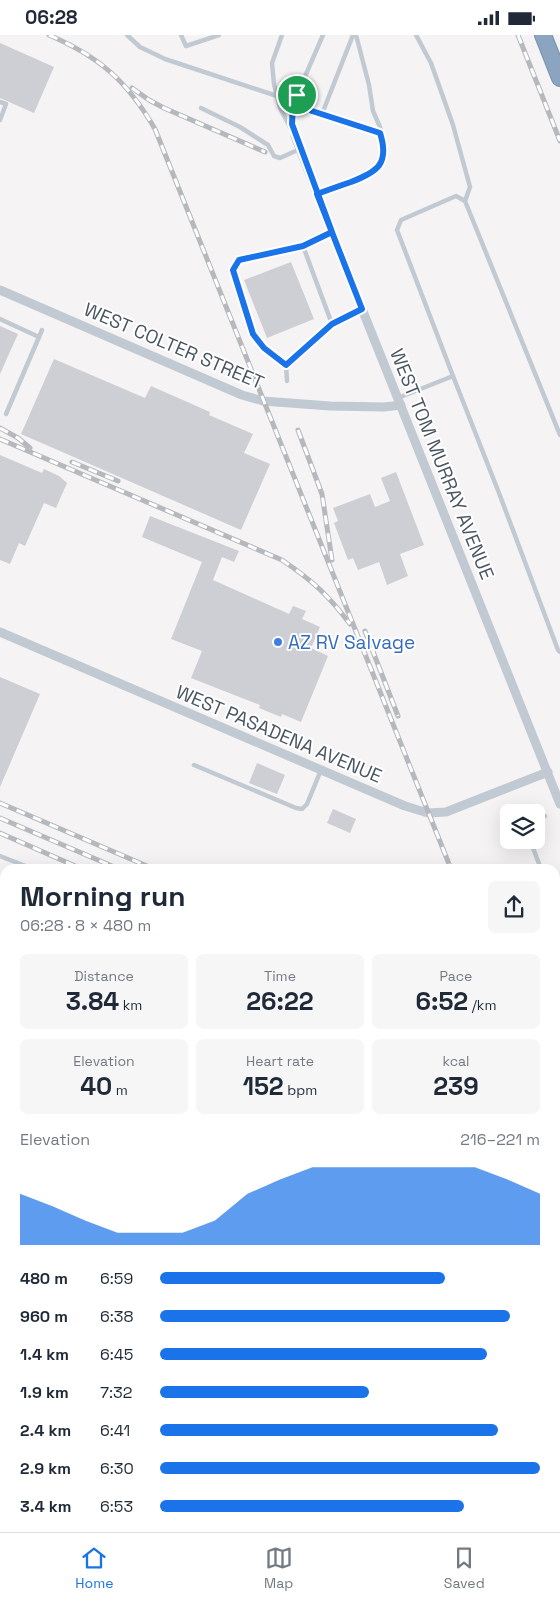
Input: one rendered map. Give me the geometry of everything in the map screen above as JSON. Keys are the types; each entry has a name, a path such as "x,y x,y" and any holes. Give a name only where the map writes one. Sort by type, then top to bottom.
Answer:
{"highway":[{"path":"544,35 560,78"}],"street":[{"name":"WEST TOM MURRAY AVENUE","path":"295,136 362,309 560,804"},
{"name":"WEST COLTER STREET","path":"0,290 242,395 263,401 330,406 384,407 400,401"},
{"name":"WEST PASADENA AVENUE","path":"0,632 405,806 428,813 446,812 548,772"}],"lane":[{"path":"127,35 140,47 165,59 277,96"},
{"path":"182,35 186,46 219,35"},
{"path":"282,35 272,63 280,108 295,136"},
{"path":"295,136 292,115 297,95 323,35"},
{"path":"322,114 354,35"},
{"path":"317,194 372,173 382,162 384,153 380,127 373,111 369,85 354,35"},
{"path":"416,35 432,63 453,125 470,187 465,201"},
{"path":"297,95 303,105 322,114 380,133"},
{"path":"0,102 6,104 0,120"},
{"path":"201,108 240,127 268,145 274,156 280,158 300,149"},
{"path":"560,435 465,201 456,196 401,220 397,230 560,652"},
{"path":"286,365 264,348 253,334 233,270 239,260 303,246 332,232"},
{"path":"303,246 332,324"},
{"path":"286,381 286,365 332,324 362,309"},
{"path":"0,319 39,337"},
{"path":"6,414 42,330"},
{"path":"400,401 453,376"},
{"path":"194,765 302,809 307,804 322,770"},
{"path":"533,849 539,864"},
{"path":"0,856 20,864"}],"building":[{"path":"0,43 54,67 34,113 0,98"},
{"path":"291,262 314,319 267,338 244,280"},
{"path":"0,326 18,334 0,374"},
{"path":"54,359 145,398 151,386 210,412 209,415 253,434 244,453 270,464 241,530 21,434"},
{"path":"0,455 42,473 44,469 59,476 67,483 56,508 44,503 25,546 19,543 10,564 0,560"},
{"path":"396,472 424,545 400,554 408,576 387,585 379,562 358,570 353,558 348,560 334,523 338,521 333,508 370,494 375,507 390,501 381,478"},
{"path":"150,516 239,551 234,562 222,557 213,580 289,614 293,606 306,611 302,619 320,627 311,648 328,656 301,722 282,714 281,717 259,708 260,705 191,678 202,651 171,639 202,562 142,537"},
{"path":"0,677 40,694 0,787"},
{"path":"257,763 285,775 277,794 249,783"},
{"path":"333,809 356,819 350,833 327,823"}],"railway":[{"path":"49,35 83,52 111,72 134,97 155,129 449,864"},
{"path":"518,35 560,141"},
{"path":"132,88 164,108 265,152"},
{"path":"0,428 18,438 30,448"},
{"path":"298,430 322,494 332,560"},
{"path":"0,439 282,560 319,589 350,624"},
{"path":"72,462 118,481"},
{"path":"365,631 398,716"},
{"path":"0,803 142,864"},
{"path":"0,818 107,864"},
{"path":"0,833 71,864"}],"place":[{"name":"AZ RV Salvage","path":"278,642"}],"route":[{"path":"297,95 293,104 292,115 295,136 317,194 332,232 303,246 239,260 233,270 253,334 264,348 286,365 332,324 362,309 317,194 372,173 382,162 384,153 380,133 312,111 303,105 297,95"}]}
